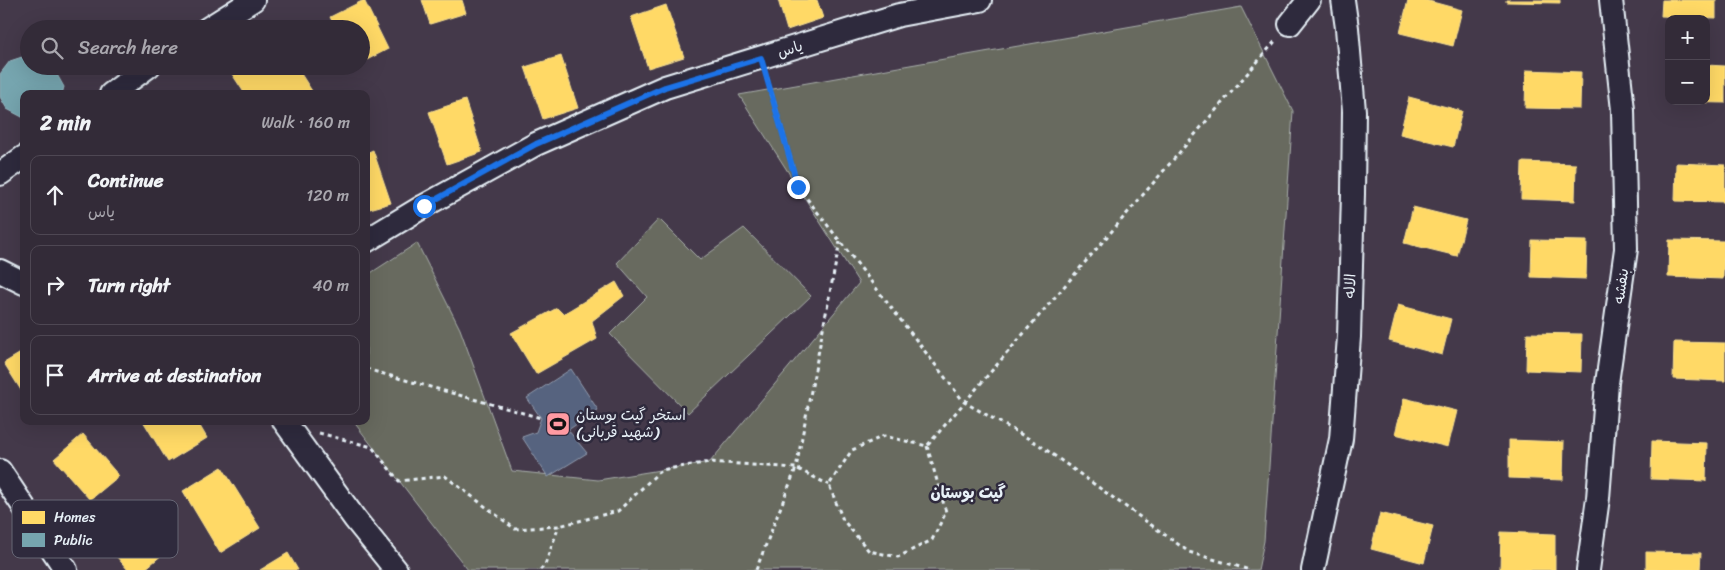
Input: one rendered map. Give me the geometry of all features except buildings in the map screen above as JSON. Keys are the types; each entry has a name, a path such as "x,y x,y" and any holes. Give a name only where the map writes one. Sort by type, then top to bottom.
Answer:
{"street":[{"path":"221,20 253,0"},
{"name":"یاس","path":"370,240 424,206 536,144 665,87 899,15 980,0"},
{"path":"1290,24 1309,0"},
{"name":"الاله","path":"1313,570 1341,439 1349,337 1354,111 1348,28 1343,0"},
{"name":"بنفشه","path":"1588,570 1598,498 1607,383 1626,248 1623,110 1611,0"},
{"path":"116,90 136,75"},
{"path":"0,174 20,160"},
{"path":"0,272 20,281"},
{"path":"287,425 355,519 396,570"},
{"path":"0,471 19,500"},
{"path":"58,558 66,570"}],"path":[{"path":"928,446 1290,24"},
{"path":"761,58 798,187 964,402 1038,444 1189,552 1250,570"},
{"path":"756,570 796,468 840,241"},
{"path":"370,369 541,418"},
{"path":"293,425 372,446 399,481 445,476 515,529 559,526 618,511 661,470 710,462 796,468 829,485 843,520 869,551 898,557 932,540 946,512 928,446"},
{"path":"829,485 852,450 884,436 928,446"},
{"path":"540,570 545,565 559,526"}],"shaded area":[{"path":"1241,7 1293,111 1264,541 1258,570 468,570 356,425 370,425 370,273 417,243 460,329 512,471 598,480 710,462 859,283 739,95"},
{"path":"659,219 700,260 744,228 811,296 688,413 610,334 647,297 617,263"}],"water":[{"name":"استخر گیت بوستان (شهید قربانی)","path":"571,369 598,410 568,430 587,453 548,477 522,437 536,432 541,418 527,398"}],"place":[{"name":"استخر گیت بوستان (شهید قربانی)","path":"558,424"}],"district":[{"name":"گیت بوستان","path":"968,492"}],"route":[{"path":"424,206 536,144 665,87 761,58 798,187"}]}
